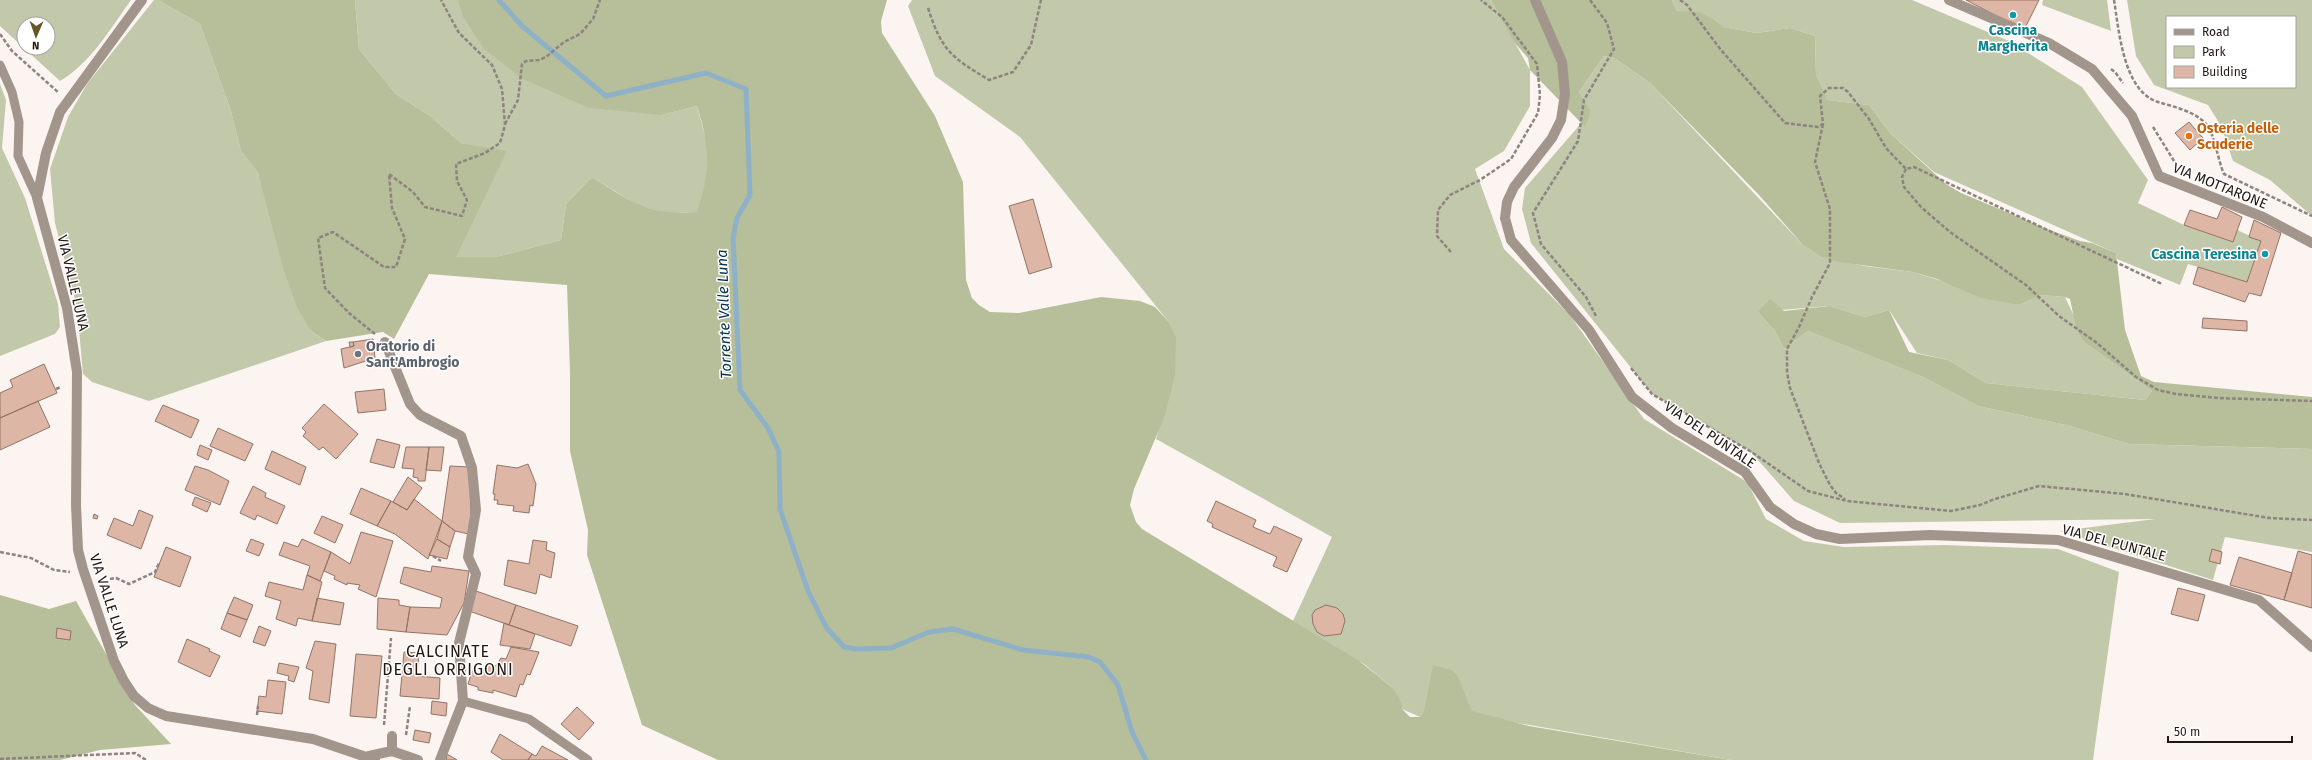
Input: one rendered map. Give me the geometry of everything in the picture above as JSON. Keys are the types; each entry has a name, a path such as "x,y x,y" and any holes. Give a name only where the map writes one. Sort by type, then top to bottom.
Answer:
{"street":[{"name":"VIA VALLE LUNA","path":"142,0 60,112 46,153 37,198 67,308 77,372 76,505 78,550 82,569 114,660 134,696 148,708 166,716 313,739 372,758"},
{"name":"VIA DEL PUNTALE","path":"1535,0 1562,62 1565,94 1561,120 1555,132 1514,187 1507,202 1505,218 1510,240 1589,330 1632,397 1672,428 1745,472 1770,507 1794,524 1816,534 1840,538 1930,535 2058,540 2259,600 2312,647"},
{"name":"VIA MOTTARONE","path":"1949,0 2049,43 2092,69 2132,116 2159,176 2263,218 2312,243"},
{"path":"385,342 410,404 420,415 461,436 472,468 476,510 468,557 476,574 459,642 463,701 440,760"},
{"path":"392,736 392,752"},
{"path":"372,758 392,752 418,760"}],"lane":[{"name":"VIA VALLE LUNA","path":"0,65 12,92 19,122 18,156 37,198"},
{"path":"463,701 529,719 588,760"}],"path":[{"path":"385,342 349,313 325,288 318,238 333,232 384,267 396,267 405,239 392,208 389,174 413,192 425,207 462,216 467,200 457,181 456,164 485,153 500,143 504,125 502,89 492,65 459,33 441,0"},
{"path":"504,125 518,100 522,64 526,61 539,60 546,57 564,42 580,34 593,19 600,0"},
{"path":"928,8 937,35 956,59 989,80 1013,72 1031,46 1041,0"},
{"path":"1451,252 1438,236 1438,210 1450,195 1480,180 1511,159 1538,113 1540,95 1537,64 1502,17 1481,0"},
{"path":"1590,0 1606,23 1614,49 1584,100 1578,141 1532,213 1541,244 1586,297 1597,318"},
{"path":"1680,0 1687,5 1720,50 1785,123 1818,127 1823,124"},
{"path":"2114,0 2123,55 2138,89 2155,102 2187,111 2207,126 2224,174 2312,216"},
{"path":"0,34 12,51 68,100"},
{"path":"2110,68 2116,72 2127,89"},
{"path":"1847,501 1833,489 1819,463 1790,388 1787,372 1787,349 1800,327 1812,297 1830,262 1830,209 1815,162 1823,124 1820,96 1829,88 1843,88 1848,92 1869,119 1895,160 1906,168 1914,167 2162,284"},
{"path":"2151,124 2182,175"},
{"path":"1906,168 1902,177 1904,187 1921,207 1950,232 2026,285 2059,316 2097,343 2136,377 2158,390 2176,394 2218,398 2312,401"},
{"path":"1627,363 1652,394 1750,451 1808,491 1847,501 1951,511 1980,505 1994,499 2039,486 2125,494 2269,518 2312,520"},
{"path":"56,389 60,387"},
{"path":"0,552 31,558 54,570 67,573 82,569"},
{"path":"433,556 441,561"},
{"path":"110,579 116,578 126,584 133,583 155,572 159,563"},
{"path":"384,726 391,638"},
{"path":"257,715 258,706"},
{"path":"406,738 410,706"},
{"path":"0,759 135,753 146,760"}],"green space":[{"path":"0,0 131,0 99,45 81,65 60,81 33,56 56,56 56,16 16,16 16,41 0,26"},
{"path":"154,0 158,0 200,24 231,111 241,151 258,173 274,226 311,331 326,341 149,401 92,382 83,374 77,307 55,223 50,169 68,117 87,84"},
{"path":"158,0 355,0 359,49 396,94 430,116 461,143 507,151 456,257 496,257 561,240 566,204 592,177 630,200 652,209 697,212 702,197 707,171 706,147 697,106 662,115 589,108 523,79 484,49 462,15 457,0 887,0 881,21 882,33 935,116 963,182 966,280 972,298 979,305 990,312 1019,313 1101,297 1140,301 1155,307 1168,321 1176,337 1175,376 1164,418 1134,489 1130,505 1136,522 1142,529 1358,660 1393,688 1401,702 1402,709 1410,717 1420,717 1424,712 1433,665 1452,670 1458,677 1472,711 1529,726 1731,760 718,760 642,725 587,555 588,530 570,451 570,372 567,285 429,274 394,339 383,332 326,341 311,331 297,307 284,271 258,173 241,151 231,111 200,24"},
{"path":"355,0 457,0 462,15 662,115 697,106 708,147 707,181 698,212 668,213 639,206 592,177 566,204 561,240 496,257 455,257 506,152 461,143 430,116 396,94 359,49"},
{"path":"912,0 1491,0 1530,70 1530,106 1504,151 1475,169 1504,249 1569,314 1644,419 1747,482 1766,519 1804,541 1844,547 1944,545 2058,549 2119,572 2093,760 1731,760 1506,721 1472,712 1465,696 1435,706 1420,717 1402,709 1393,688 1364,664 1293,621 1332,537 1156,439 1175,376 1168,321 1020,137 935,76 908,6"},
{"path":"1491,0 1672,0 1677,11 1699,12 1716,21 1723,27 1757,33 1790,28 1815,36 1816,74 1828,100 1869,105 1890,133 1946,184 1961,193 2047,229 2080,241 2092,243 2116,253 2125,330 2141,376 2154,382 2312,397 2312,449 2129,444 2066,425 1978,406 1923,377 1808,331 1784,349 1775,331 1758,312 1770,299 1784,311 1830,306 1865,317 1889,310 1909,352 1948,360 1986,383 2145,400 2152,391 2084,342 2077,332 2070,299 2065,297 2041,295 2019,305 1981,298 1937,279 1913,272 1839,262 1821,257 1803,245 1759,195 1650,83 1616,59 1604,56 1579,92 1591,111 1585,127 1530,70 1528,58 1514,42"},
{"path":"1672,0 1912,0 2009,41 2082,87 2148,180 2138,203 2184,225 2233,242 2237,230 2261,241 2247,282 2188,264 2180,285 2117,259 2116,253 1934,172 1890,133 1869,105 1828,100 1816,74 1815,36 1790,28 1757,33 1722,27 1716,21 1677,11"},
{"path":"2043,0 2107,0 2111,31 2042,5"},
{"path":"2127,0 2312,0 2312,216 2270,180 2233,161 2221,126 2208,105 2154,85 2136,56"},
{"path":"1604,56 1616,59 1650,83 1803,245 1821,257 1865,266 1913,272 2019,305 2041,295 2065,297 2074,316 2077,332 2084,342 2152,391 2145,400 1986,383 1948,360 1917,353 1889,310 1865,317 1830,306 1758,312 1775,331 1784,349 1808,331 1923,377 1978,406 2066,425 2129,444 2312,449 2312,552 2225,537 2213,580 2060,531 2155,519 1840,523 1794,501 1750,451 1652,394 1531,243 1522,209 1525,188 1591,112 1579,92"},
{"path":"0,84 6,100 2,148 25,198 58,304 60,327 55,334 0,356"},
{"path":"0,595 49,609 76,601 135,705 171,744 100,750 60,760 0,760"}],"building":[{"name":"Cascina Margherita","path":"1966,0 2039,0 2024,30"},
{"name":"Osteria delle Scuderie","path":"2189,122 2203,138 2190,150 2175,133"},
{"path":"1033,199 1052,267 1029,274 1009,206"},
{"path":"2222,207 2242,217 2233,242 2184,225 2190,210 2217,219"},
{"name":"Cascina Teresina","path":"2254,220 2281,233 2261,296 2249,293 2245,302 2193,284 2198,267 2247,282 2261,241 2249,237"},
{"path":"2203,318 2247,321 2247,331 2202,328"},
{"name":"Oratorio di Sant'Ambrogio","path":"373,339 375,358 344,368 341,349 354,346 353,342"},
{"path":"349,342 353,342 354,346 350,347"},
{"path":"44,364 57,393 0,418 0,393 13,387 10,380"},
{"path":"384,389 386,410 358,413 355,392"},
{"path":"38,401 50,427 0,450 0,418"},
{"path":"324,404 358,434 336,459 323,447 319,450 303,436 306,432 302,428"},
{"path":"163,405 199,420 191,438 155,421"},
{"path":"218,428 253,444 245,461 210,446"},
{"path":"377,439 400,445 394,468 370,462"},
{"path":"200,445 212,450 208,460 197,455"},
{"path":"406,447 429,447 425,481 418,481 418,478 413,477 414,469 402,468"},
{"path":"429,447 444,447 441,471 426,470"},
{"path":"272,451 306,467 300,485 265,469"},
{"path":"528,464 536,484 533,506 530,505 529,513 513,511 514,506 497,504 498,500 494,500 495,494 493,494 497,465 517,468"},
{"path":"195,466 208,470 229,481 220,505 185,490"},
{"path":"450,466 469,467 471,513 469,534 455,531 442,521"},
{"path":"408,477 422,488 407,510 393,502"},
{"path":"253,486 266,493 265,497 285,506 277,524 257,515 255,520 240,513"},
{"path":"361,488 391,501 377,526 350,514"},
{"path":"195,497 211,503 207,512 192,505"},
{"path":"414,499 442,521 428,559 395,534 377,526 391,501 407,510"},
{"path":"1216,501 1256,520 1253,527 1270,534 1274,526 1302,539 1287,572 1273,566 1277,557 1212,527 1213,524 1207,521"},
{"path":"139,510 153,516 141,549 107,535 114,518 133,526"},
{"path":"94,514 98,516 97,519 93,518"},
{"path":"322,516 343,525 335,543 314,533"},
{"path":"442,521 455,531 450,547 437,539"},
{"path":"361,532 393,541 376,597 358,589 360,585 347,583 347,585 334,579 335,576 324,571 331,552 350,564"},
{"path":"251,539 264,544 259,556 246,551"},
{"path":"302,539 331,552 320,581 307,575 310,566 279,555 284,542 298,547"},
{"path":"437,539 450,547 447,559 429,555"},
{"path":"533,540 547,542 546,550 555,553 551,578 540,574 536,594 504,585 508,560 529,564"},
{"path":"166,547 191,557 180,587 154,577"},
{"path":"2212,549 2222,552 2220,564 2209,561"},
{"path":"2298,551 2312,555 2312,608 2284,600"},
{"path":"2239,557 2292,573 2284,600 2230,585"},
{"path":"432,566 469,571 464,603 447,635 406,632 410,607 440,608 442,598 400,583 404,567 431,572"},
{"path":"307,575 322,582 312,621 298,618 296,626 276,619 281,601 265,596 269,582 303,590"},
{"path":"2178,588 2205,595 2198,621 2171,614"},
{"path":"476,591 516,605 509,625 469,611"},
{"path":"234,597 253,605 247,620 227,613"},
{"path":"317,598 344,603 340,625 312,621"},
{"path":"378,598 399,600 399,605 410,607 406,632 377,629"},
{"path":"516,605 578,626 571,646 509,625"},
{"path":"1326,605 1337,608 1343,614 1345,621 1341,634 1324,636 1317,632 1313,624 1312,615 1315,610"},
{"path":"227,613 247,620 240,637 221,629"},
{"path":"504,623 535,634 530,649 500,645"},
{"path":"259,626 271,631 265,646 253,642"},
{"path":"57,628 71,631 70,640 56,638"},
{"path":"187,639 210,649 209,651 220,656 210,677 178,662"},
{"path":"315,641 336,644 329,703 309,699 313,671 306,668"},
{"path":"511,647 539,652 530,675 527,674 523,685 520,684 516,697 493,690 493,693 478,690 478,687 468,684 472,671 482,674 486,663 496,666 501,658 506,659"},
{"path":"404,652 419,653 417,676 440,678 439,699 400,696"},
{"path":"356,654 382,656 376,718 350,716"},
{"path":"279,663 299,667 294,682 288,680 289,676 277,673"},
{"path":"268,680 286,682 282,714 257,711 259,696 266,697"},
{"path":"432,701 447,703 446,716 431,714"},
{"path":"577,707 594,723 579,740 561,724"},
{"path":"415,730 431,733 429,743 413,740"},
{"path":"500,734 532,754 528,760 503,760 491,752"},
{"path":"542,746 568,760 528,760 532,754 536,756"},
{"path":"447,754 457,760 446,760"}],"waterway":[{"name":"Torrente Valle Luna","path":"499,0 522,26 606,96 706,73 746,89 750,195 737,218 733,238 740,390 768,428 779,452 780,509 808,591 826,627 844,647 856,649 891,648 929,632 953,629 1023,650 1089,657 1100,662 1118,685 1132,732 1146,760"}],"place":[{"name":"Cascina Margherita","path":"2013,15"},
{"name":"Osteria delle Scuderie","path":"2189,136"},
{"name":"Cascina Teresina","path":"2265,254"},
{"name":"Oratorio di Sant'Ambrogio","path":"358,354"}],"district":[{"name":"CALCINATE DEGLI ORRIGONI","path":"448,660"}]}
